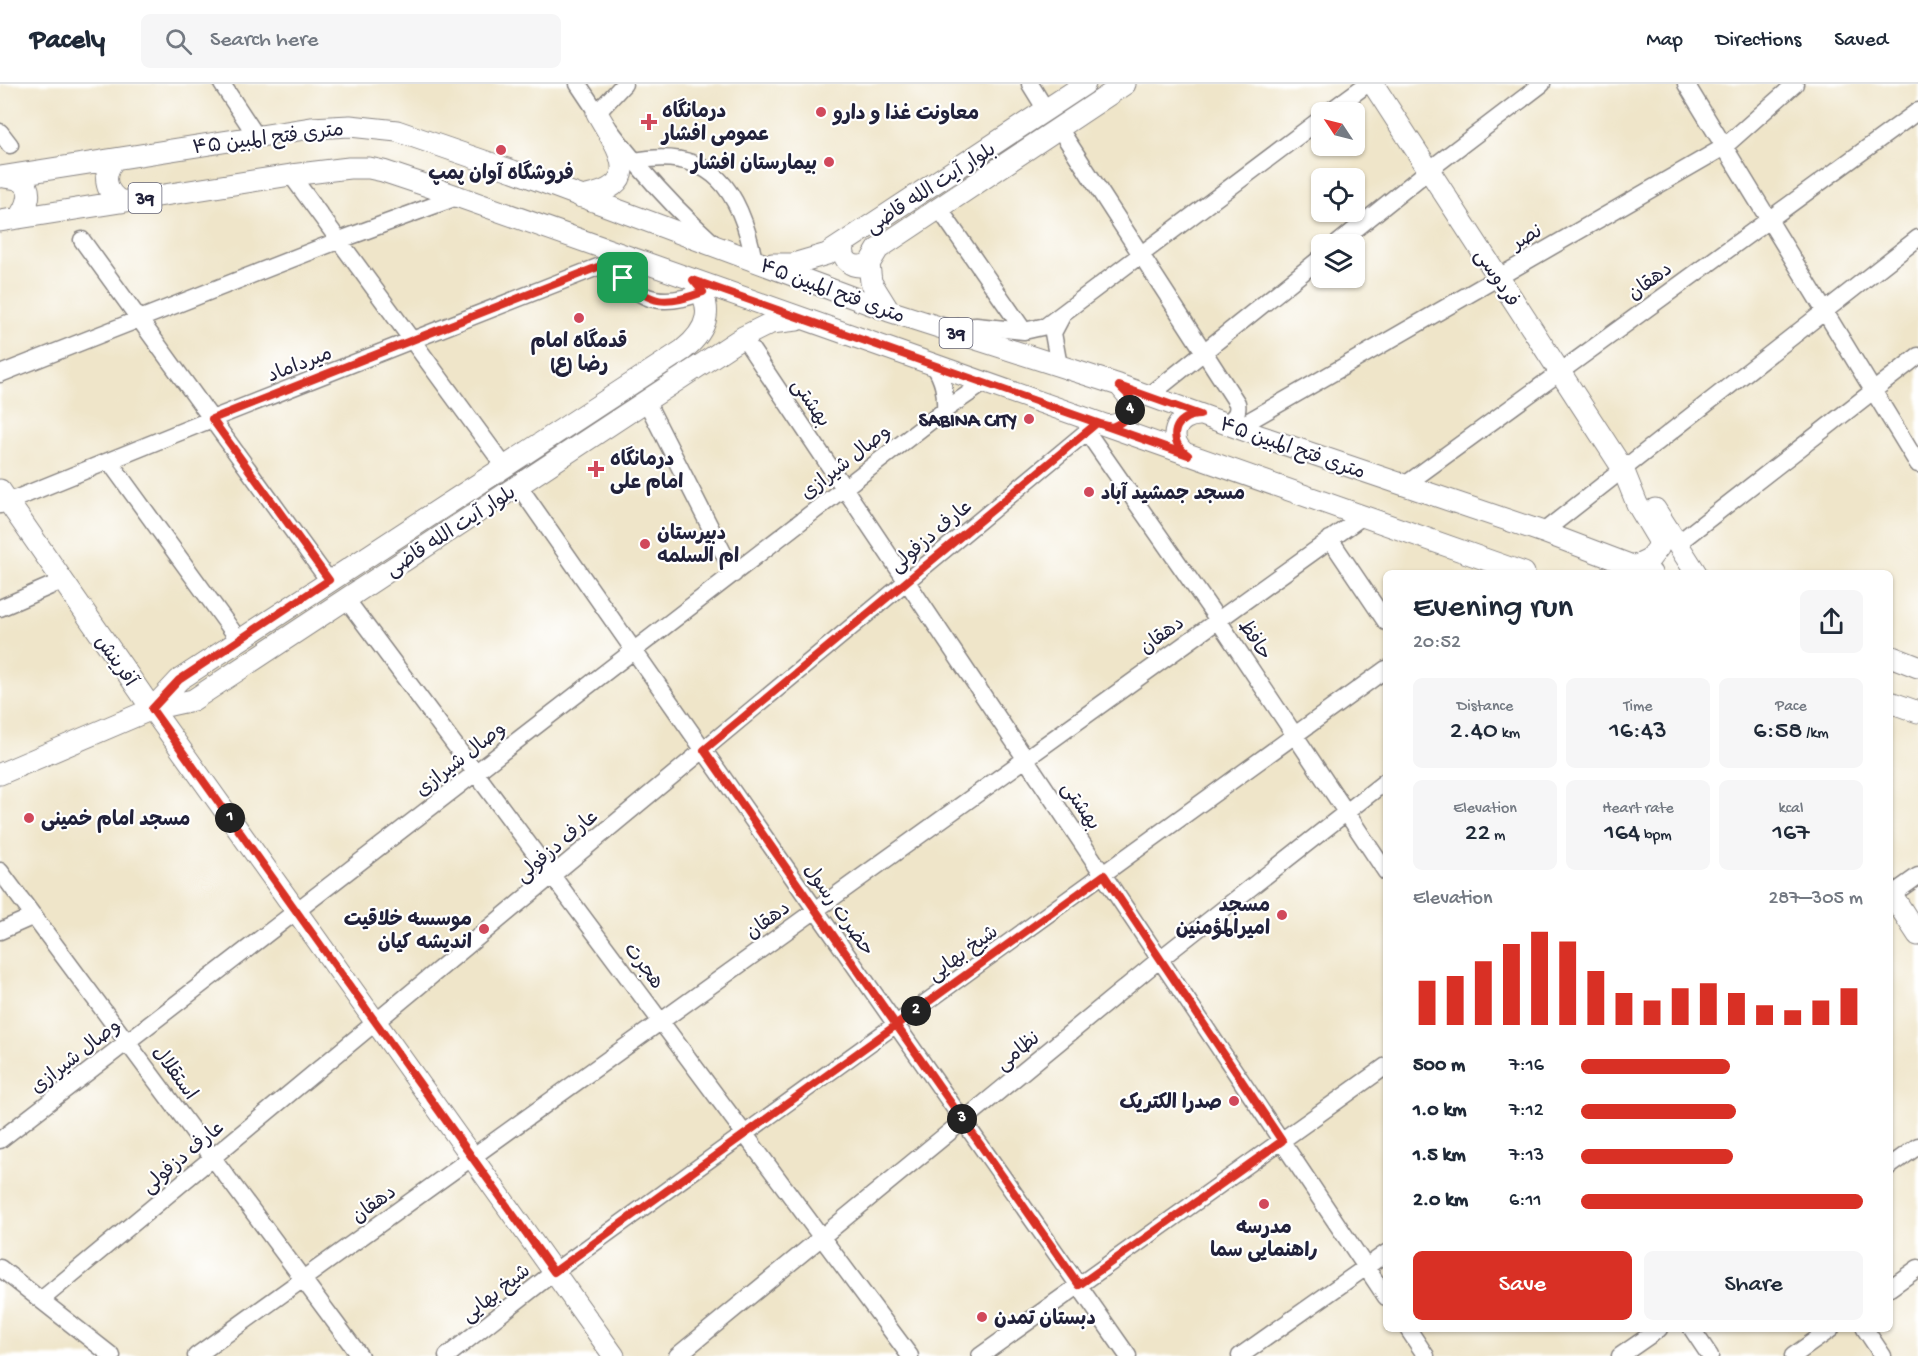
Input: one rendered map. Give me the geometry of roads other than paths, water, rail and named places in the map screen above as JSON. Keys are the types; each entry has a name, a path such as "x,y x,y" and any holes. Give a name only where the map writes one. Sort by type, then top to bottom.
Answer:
{"main road":[{"name":"بلوار آیت‌ الله قاضی","path":"760,263 793,264 827,254 1085,84"},
{"name":"فردوسی","path":"1373,84 1623,469"},
{"path":"844,244 842,252 845,260 852,266 861,267 868,264 878,249 1119,86"},
{"path":"580,197 597,194 614,187 620,181 623,171 615,145 597,113"},
{"name":"۴۵ متری فتح المبین","path":"2,177 321,128 350,126 397,132 513,171 889,311 1149,396 1543,532 1643,570"},
{"path":"115,159 106,174 106,183 109,191 122,202"},
{"name":"۴۵ متری فتح المبین","path":"9,219 291,175 369,168 428,186 611,256 934,365 1097,427 1188,455 1514,570"},
{"path":"2,177 20,180 26,186 29,195 28,205 9,219"},
{"path":"868,264 871,282 889,311"},
{"name":"بلوار آیت الله قاضی","path":"152,709 179,680 695,341 702,332 707,309 698,286"},
{"name":"بلوار آیت الله قاضی","path":"152,709 193,700 743,337 771,323 805,320"},
{"path":"1097,427 1112,427 1120,424 1130,412 1130,397 1119,386"},
{"path":"1188,455 1176,443 1175,434 1183,419 1191,415 1200,415"},
{"path":"505,467 518,485"},
{"path":"1623,469 1640,485 1694,570"},
{"path":"1623,469 1637,504 1658,539 1659,547 1643,570"},
{"name":"آفرینش","path":"3,499 614,1356"},
{"path":"1893,657 1918,667"},
{"path":"0,774 152,709"},
{"path":"1893,897 1918,935"}],"street":[{"path":"222,84 257,137"},
{"path":"578,84 634,161 680,213 718,248"},
{"path":"597,113 624,84"},
{"path":"1030,84 1046,110"},
{"path":"1342,102 1366,84"},
{"path":"1349,234 1542,84"},
{"path":"1686,84 1918,464"},
{"name":"نصر","path":"1231,426 1724,147 1795,84"},
{"name":"دهقان","path":"1405,485 1918,111"},
{"path":"944,329 976,326 1024,332 1046,327 1311,126"},
{"path":"1059,128 1237,403 1239,410 1231,426"},
{"path":"634,161 654,158 679,159 693,163 712,174 729,190 741,211 760,263"},
{"path":"291,175 505,467"},
{"path":"0,374 340,240 457,197"},
{"path":"939,207 1024,332"},
{"path":"1543,532 1918,238"},
{"path":"82,240 329,580"},
{"path":"611,256 623,278 635,290 655,300 668,302 684,299 698,286"},
{"name":"میرداماد","path":"3,499 110,461 412,341 611,256"},
{"path":"1149,396 1311,266"},
{"path":"1059,366 1053,333 1062,315"},
{"name":"بهشتی","path":"743,337 1383,1293"},
{"path":"1678,543 1918,356"},
{"path":"934,365 944,386 945,410"},
{"name":"وصال شیرازی","path":"0,1140 945,410 984,383"},
{"path":"646,401 734,573"},
{"name":"عارف دزفولی","path":"41,1300 1097,427"},
{"name":"حافظ","path":"1097,427 1218,620 1383,868"},
{"path":"110,461 239,640"},
{"name":"حضرت رسول","path":"518,485 1128,1356"},
{"name":"دهقان","path":"196,1356 1363,516"},
{"path":"1330,539 1383,618"},
{"path":"0,608 62,581"},
{"name":"هجرت","path":"346,599 910,1356"},
{"name":"شیخ بهایی","path":"447,1356 554,1272 1383,671"},
{"name":"نظامی","path":"677,1356 1160,959 1383,783"},
{"name":"استقلال","path":"0,872 128,1041 212,1159 360,1356"},
{"path":"1893,893 1918,876"},
{"path":"0,931 33,916"},
{"path":"980,1356 1383,1068"},
{"path":"1893,1164 1918,1146"},
{"path":"1240,1356 1383,1256"},
{"path":"0,1268 112,1356"},
{"path":"1893,1286 1918,1268"},
{"path":"1410,1332 1426,1356"},
{"path":"1620,1356 1655,1332"},
{"path":"1694,1332 1710,1356"},
{"path":"1793,1356 1827,1332"},
{"path":"1867,1332 1883,1356"}],"place":[{"name":"معاونت غذا و دارو","path":"821,112"},
{"name":"درمانگاه عمومی افشار","path":"649,122"},
{"name":"فروشگاه آوان پمپ","path":"501,150"},
{"name":"بیمارستان افشار","path":"829,162"},
{"name":"قدمگاه امام رضا (ع)","path":"579,318"},
{"name":"SABINA CITY","path":"1029,419"},
{"name":"درمانگاه امام علی","path":"596,469"},
{"name":"مسجد جمشید آباد","path":"1089,492"},
{"name":"دبیرستان ام السلمه","path":"645,544"},
{"name":"مسجد امام خمینی","path":"29,818"},
{"name":"مسجد امیرالمؤمنین","path":"1282,915"},
{"name":"موسسه خلاقیت اندیشه کیان","path":"484,929"},
{"name":"صدرا الکتریک","path":"1234,1101"},
{"name":"مدرسه راهنمایی سما","path":"1264,1204"},
{"name":"دبستان تمدن","path":"982,1317"}]}
